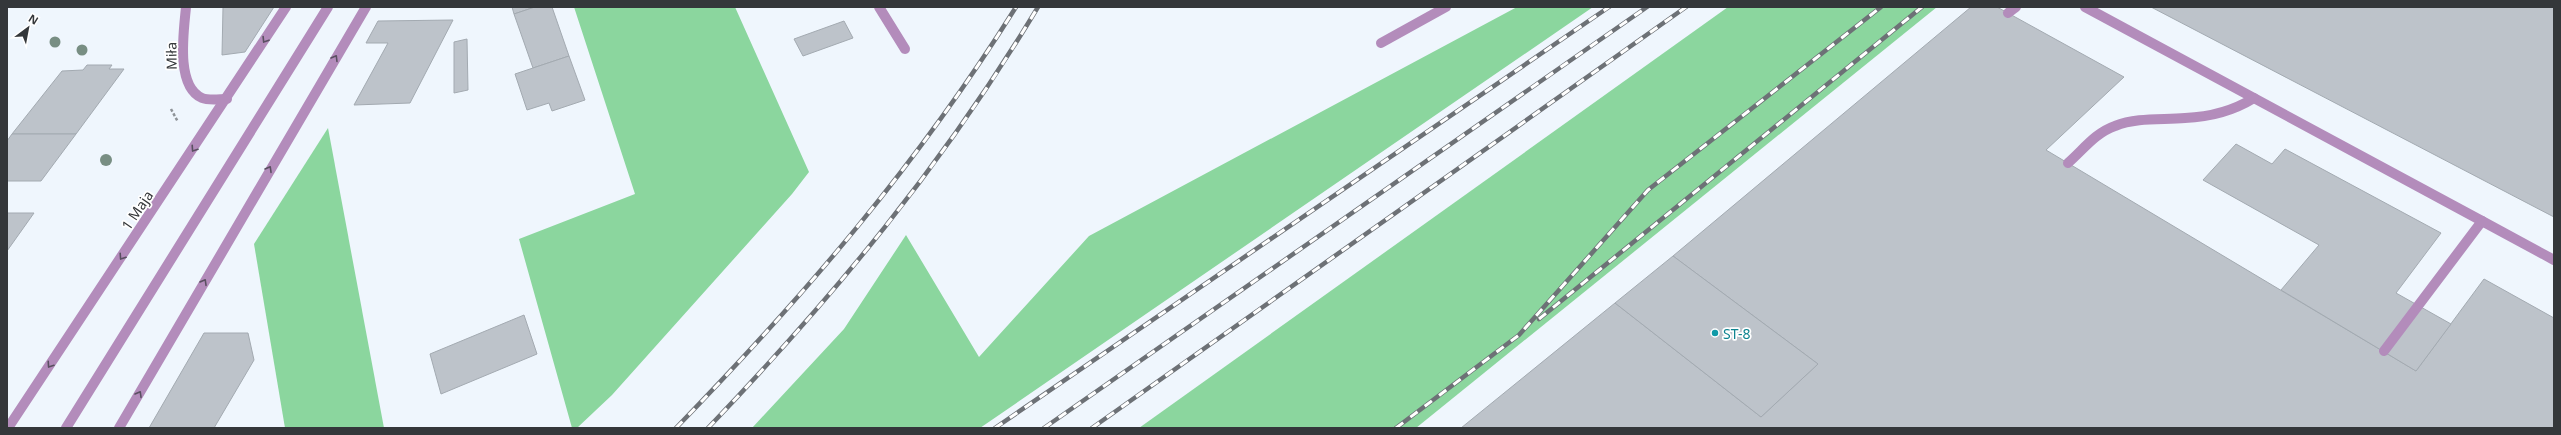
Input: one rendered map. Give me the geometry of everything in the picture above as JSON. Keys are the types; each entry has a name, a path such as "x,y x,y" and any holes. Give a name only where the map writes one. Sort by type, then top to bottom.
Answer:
{"street":[{"name":"Miła","path":"186,7 184,65 186,77 192,89 202,98 227,99"},
{"name":"1 Maja","path":"8,428 227,99 286,7"},
{"path":"66,428 328,7"},
{"path":"119,428 366,7"},
{"path":"879,7 906,49"},
{"path":"1381,43 1446,7"},
{"path":"2008,13 2016,7"},
{"path":"2085,7 2554,260"},
{"path":"2068,163 2101,133 2123,122 2163,118 2211,116 2241,106 2254,98"},
{"path":"2384,351 2482,221"}],"green space":[{"path":"574,7 735,7 809,172 792,194 612,395 577,428 572,428 519,239 635,194"},
{"path":"1517,7 1593,7 980,428 752,428 844,329 906,235 979,357 1089,236"},
{"path":"1728,7 1937,7 1416,428 1139,428"},
{"path":"328,128 384,428 285,428 254,244"}],"building":[{"path":"223,7 274,7 245,52 222,55"},
{"path":"512,7 535,7 514,14"},
{"path":"535,7 552,7 569,56 533,68 514,14"},
{"path":"1971,7 1997,7 2124,77 2046,150 2416,371 2484,279 2554,318 2554,428 1461,428 1615,303 1761,417 1818,364 1673,256"},
{"path":"2151,7 2554,7 2554,217"},
{"path":"453,20 410,103 354,105 388,43 366,43 378,21"},
{"path":"844,21 853,38 803,56 794,39"},
{"path":"467,39 468,90 454,93 454,42"},
{"path":"569,56 585,100 552,111 549,103 527,110 515,74"},
{"path":"87,65 112,65 109,69 124,69 76,134 12,134 62,71 83,70"},
{"path":"12,134 76,134 41,181 7,181 7,141"},
{"path":"2236,144 2272,164 2285,149 2441,233 2396,293 2451,324 2416,371 2281,290 2319,245 2203,180"},
{"path":"7,213 34,213 7,251"},
{"name":"ST-8","path":"1673,256 1818,364 1761,417 1615,303"},
{"path":"524,315 537,354 441,394 430,354"},
{"path":"204,333 248,333 254,360 214,428 149,428"}],"railway":[{"path":"676,428 770,328 814,278 899,175 939,121 1016,7"},
{"path":"708,428 800,328 885,227 964,121 1002,65 1038,7"},
{"path":"995,428 1609,7"},
{"path":"1044,428 1647,7"},
{"path":"1092,428 1686,7"},
{"path":"1396,428 1519,335 1648,190 1881,7"},
{"path":"1539,319 1922,7"}],"place":[{"name":"ST-8","path":"1715,333"}]}
